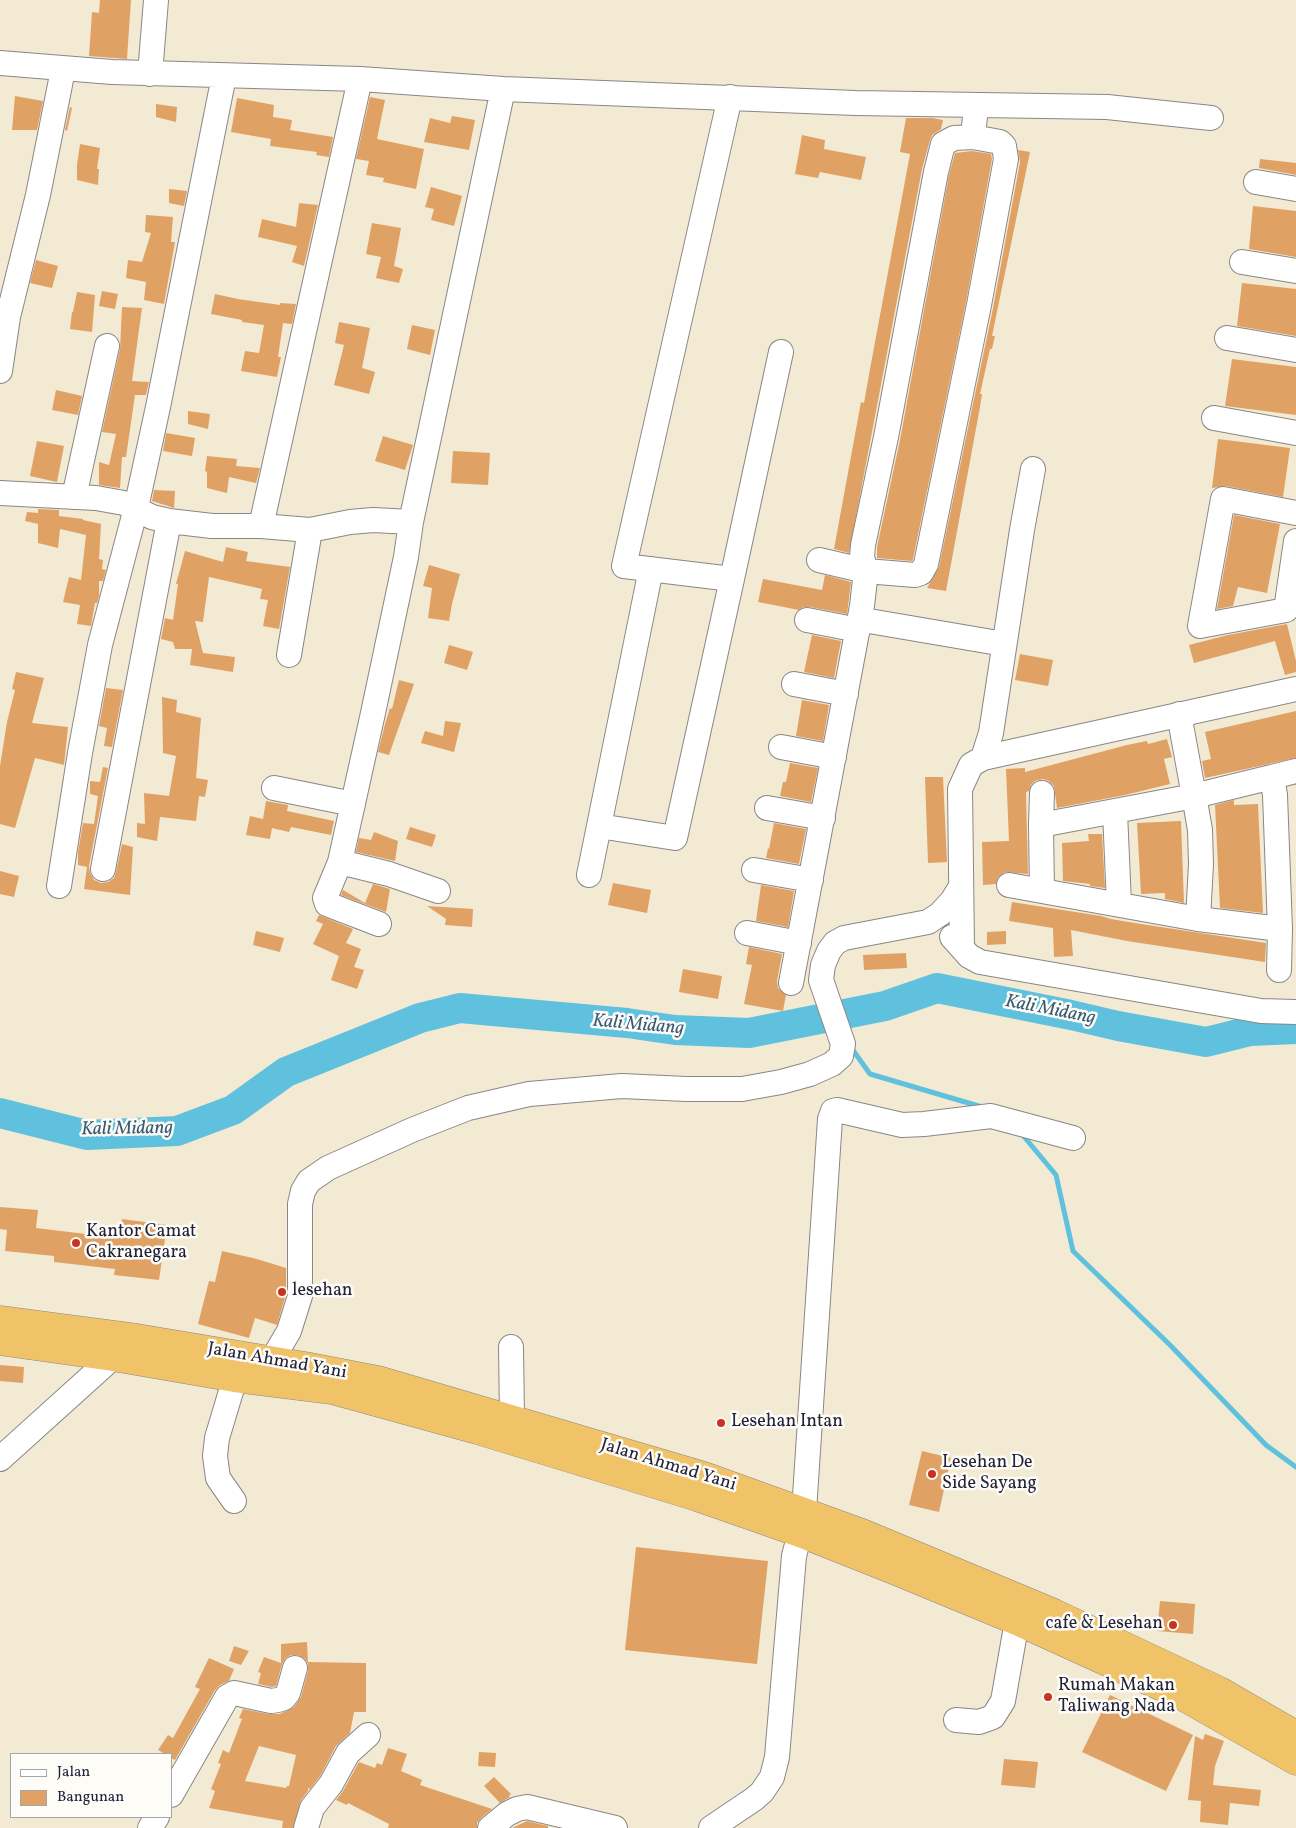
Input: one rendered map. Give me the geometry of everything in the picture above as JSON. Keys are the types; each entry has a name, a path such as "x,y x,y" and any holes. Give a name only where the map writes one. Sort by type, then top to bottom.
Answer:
{"highway":[{"name":"Jalan Ahmad Yani","path":"0,1320 168,1355 272,1360 378,1380 512,1418 802,1522 862,1533 1054,1613 1215,1701 1296,1735"},
{"path":"0,1341 113,1357 168,1355 235,1378 332,1390 477,1430 701,1486"},
{"path":"802,1522 891,1569 1016,1621 1117,1666 1215,1701 1296,1761"}],"street":[{"path":"150,74 156,0"},
{"path":"0,63 35,65 64,70 360,79 503,89 854,103 1107,107 1211,118"},
{"path":"0,371 8,317 38,196 64,70"},
{"path":"59,886 80,753 100,645 136,508 224,76"},
{"path":"261,526 360,79"},
{"path":"379,924 325,902 325,898 340,862 353,804 503,89"},
{"path":"730,98 624,566 732,579"},
{"path":"973,137 976,106"},
{"path":"791,983 846,694 864,625 866,571 862,556 862,545 886,437 941,150 947,140 973,137 1000,142 1004,146 1006,159 979,305 926,564 918,575 866,571 819,560"},
{"path":"1256,182 1296,189"},
{"path":"1242,262 1296,270"},
{"path":"1227,338 1296,350"},
{"path":"74,497 107,346"},
{"path":"599,826 675,838 781,352"},
{"path":"1214,418 1296,433"},
{"path":"983,758 991,733 1033,469"},
{"path":"0,493 96,498 124,503 142,513 168,521 212,526 261,526 310,530 350,522 373,520 411,522"},
{"path":"1296,513 1223,499 1200,626 1286,610 1296,541"},
{"path":"103,869 168,521"},
{"path":"289,655 310,530"},
{"path":"589,875 651,569"},
{"path":"807,620 864,625 1004,644"},
{"path":"794,684 846,694"},
{"path":"962,948 960,789 971,765 983,758 1296,689"},
{"path":"1179,714 1200,830 1201,864 1198,919"},
{"path":"781,747 834,757"},
{"path":"1041,825 1194,796 1296,771"},
{"path":"1272,777 1275,794 1280,970"},
{"path":"274,788 353,804"},
{"path":"1042,793 1042,891"},
{"path":"767,808 823,818"},
{"path":"1115,812 1119,904"},
{"path":"340,862 389,874 438,891"},
{"path":"754,870 811,880"},
{"path":"1009,885 1198,919 1280,929"},
{"path":"272,1360 289,1331 300,1296 300,1204 303,1191 309,1181 328,1168 412,1130 468,1108 530,1094 622,1086 742,1089 796,1078 832,1064 842,1056 843,1044 821,980 823,965 828,951 835,943 844,938 928,922 940,914 952,901 960,888"},
{"path":"928,922 947,932 968,956 980,962 1261,1011 1296,1012"},
{"path":"747,933 799,943"},
{"path":"713,1827 762,1792 772,1777 776,1757 794,1556 802,1522 832,1112 837,1110 902,1125 991,1116 1072,1138"},
{"path":"511,1347 512,1418"},
{"path":"0,1459 113,1357"},
{"path":"234,1501 218,1478 215,1456 217,1438 235,1378"},
{"path":"956,1720 979,1722 994,1717 1003,1701 1016,1621"},
{"path":"172,1792 227,1697 234,1693 271,1700 284,1698 288,1693 296,1668"},
{"path":"306,1828 312,1808 330,1784 348,1753 368,1734"},
{"path":"490,1828 507,1814 527,1806 615,1828"}],"building":[{"path":"100,0 131,0 127,59 89,56 92,12 99,13"},
{"path":"15,96 43,101 37,130 12,130"},
{"path":"370,97 385,100 377,139 424,149 416,189 383,182 384,178 366,175 369,161 356,159"},
{"path":"237,98 274,105 273,117 292,120 290,130 333,137 329,157 316,155 317,152 270,146 271,139 231,132"},
{"path":"156,104 177,107 176,122 156,117"},
{"path":"70,107 72,108 67,131 65,130"},
{"path":"452,116 475,120 469,150 424,142 430,118 450,123"},
{"path":"906,118 943,120 941,129 932,135 922,169 849,553 834,549 861,402 864,403 910,154 900,152"},
{"path":"802,135 825,140 824,149 866,157 861,180 820,172 818,178 795,174"},
{"path":"80,144 100,148 97,169 99,169 98,185 77,180"},
{"path":"1018,150 1030,152 992,336 995,336 992,349 990,349 980,394 982,394 980,407 946,591 927,588 939,567 993,308 1020,162"},
{"path":"972,151 991,154 992,159 966,302 913,559 912,561 877,558 877,547 900,440 949,175 955,153"},
{"path":"1260,159 1296,163 1296,175 1259,168"},
{"path":"431,187 462,196 454,226 431,220 434,209 425,207"},
{"path":"169,189 187,191 184,206 169,203"},
{"path":"299,203 318,205 304,266 292,262 297,246 258,237 262,219 296,227"},
{"path":"1253,206 1296,211 1296,257 1249,249"},
{"path":"146,215 173,217 171,242 175,242 164,304 144,300 146,282 126,278 128,260 142,262 151,233 145,232"},
{"path":"372,223 401,228 394,266 403,269 399,283 376,278 381,257 366,254"},
{"path":"36,260 58,266 52,288 30,283"},
{"path":"1242,283 1296,289 1296,336 1237,326"},
{"path":"102,291 118,294 115,309 99,306"},
{"path":"77,292 95,295 92,332 70,329"},
{"path":"215,294 280,305 280,303 296,304 292,324 283,323 278,357 281,357 277,377 241,371 245,351 259,353 264,325 242,322 242,320 211,314"},
{"path":"122,307 142,308 132,381 149,382 146,395 135,395 126,457 122,457 120,488 99,485 99,462 109,465 116,434 102,432 120,349"},
{"path":"339,322 370,328 362,368 375,372 369,394 334,385 344,345 335,343"},
{"path":"412,325 435,330 430,355 407,349"},
{"path":"1232,359 1296,367 1296,415 1225,406"},
{"path":"56,390 82,396 78,415 52,410"},
{"path":"188,411 210,414 208,429 188,424"},
{"path":"166,433 195,438 192,456 163,451"},
{"path":"383,436 413,445 405,470 375,461"},
{"path":"1218,439 1290,448 1283,497 1226,486 1212,488"},
{"path":"37,441 64,446 57,482 30,476"},
{"path":"453,451 490,453 488,485 451,483"},
{"path":"207,456 237,459 236,466 260,468 256,483 229,477 227,493 207,488 207,472 205,471"},
{"path":"154,490 175,491 174,508 152,501"},
{"path":"38,509 59,510 59,516 83,519 101,524 99,559 103,560 102,569 106,570 103,581 99,581 99,596 97,603 95,603 91,626 77,624 80,605 63,602 69,577 81,580 86,535 60,529 58,548 38,543 38,524 25,521 27,512 38,513"},
{"path":"1234,515 1280,524 1267,593 1238,587 1233,606 1217,609"},
{"path":"226,547 248,552 246,561 290,567 279,629 263,626 268,600 260,599 262,589 209,577 203,622 195,621 203,653 235,657 233,672 190,665 192,649 175,649 173,642 161,639 165,618 173,620 178,584 176,584 185,551 223,562"},
{"path":"429,565 460,574 449,621 428,618 432,588 423,586"},
{"path":"825,575 851,582 847,614 810,607 803,607 799,610 758,602 763,579 822,590"},
{"path":"1287,624 1296,661 1296,672 1285,675 1275,641 1194,663 1189,645 1228,635"},
{"path":"812,635 841,641 834,678 804,672"},
{"path":"449,645 473,652 467,670 444,663"},
{"path":"1020,654 1053,660 1048,686 1015,680"},
{"path":"16,672 44,678 32,723 68,727 64,765 35,758 15,828 0,824 0,766 7,722 15,690 12,689"},
{"path":"399,680 414,684 389,755 378,752"},
{"path":"106,688 123,690 112,747 104,746 107,728 99,726"},
{"path":"162,697 177,700 176,712 201,718 196,778 208,780 205,797 199,796 196,821 160,817 157,841 137,837 137,823 145,824 144,793 169,796 176,756 163,753"},
{"path":"802,700 829,705 823,741 796,736"},
{"path":"1296,711 1296,758 1205,778 1202,761 1211,759 1205,732"},
{"path":"445,721 461,723 454,752 421,743 425,731 443,736"},
{"path":"1167,739 1172,757 1164,759 1170,784 1057,808 1054,786 1049,781 1043,779 1035,781 1029,791 1026,792 1028,874 1005,872 998,877 996,884 983,885 982,842 1009,841 1006,769 1025,768 1025,772 1127,745 1147,741 1148,744"},
{"path":"790,763 818,768 811,802 780,796 783,782 786,782"},
{"path":"103,767 108,768 89,866 90,873 94,880 101,883 108,882 114,878 122,844 133,847 130,895 84,889 87,867 78,865 78,852 83,823 94,824 98,796 90,794 90,781 100,782"},
{"path":"925,777 943,777 947,862 928,863"},
{"path":"1234,800 1234,805 1258,804 1263,913 1220,908 1215,805"},
{"path":"266,801 288,805 287,811 334,821 331,835 291,827 289,832 272,828 270,839 246,835 250,816 263,819"},
{"path":"1181,821 1184,903 1165,899 1165,893 1141,894 1137,823"},
{"path":"774,823 806,829 799,864 766,858"},
{"path":"410,827 436,835 432,847 406,839"},
{"path":"374,832 398,841 395,861 356,852 359,838 371,840"},
{"path":"1088,834 1102,834 1105,888 1063,881 1062,843 1089,841"},
{"path":"0,871 19,876 14,897 0,894"},
{"path":"613,883 651,890 647,913 608,905"},
{"path":"373,884 390,889 386,912 341,895 343,890 365,903"},
{"path":"761,885 794,891 788,927 756,921"},
{"path":"1012,902 1266,943 1265,962 1127,941 1071,930 1073,956 1054,957 1053,928 1009,921"},
{"path":"427,906 473,909 472,927 445,925 446,919"},
{"path":"319,915 353,929 346,943 361,949 354,967 364,970 357,989 331,980 339,956 313,944 323,924 316,921"},
{"path":"256,931 284,938 280,952 253,945"},
{"path":"1006,931 1006,944 987,945 987,932"},
{"path":"749,947 782,954 777,981 778,988 786,995 783,1011 744,1004 752,965 746,964"},
{"path":"906,953 907,968 864,970 863,955"},
{"path":"683,969 722,976 718,999 679,992"},
{"path":"0,1207 38,1210 36,1228 119,1238 122,1219 167,1225 159,1280 114,1275 115,1269 54,1262 54,1256 5,1251 7,1230 0,1229"},
{"path":"222,1251 286,1268 286,1294 277,1325 255,1318 249,1338 198,1324 209,1281 215,1282"},
{"path":"0,1365 24,1367 23,1383 0,1381"},
{"path":"922,1451 951,1458 939,1512 909,1505"},
{"path":"636,1547 768,1561 757,1664 625,1650"},
{"path":"1160,1601 1195,1604 1193,1634 1157,1631"},
{"path":"307,1642 308,1662 366,1663 366,1712 354,1712 350,1733 336,1746 320,1776 310,1789 308,1788 308,1791 301,1800 293,1828 282,1828 283,1821 209,1808 215,1791 211,1789 221,1764 218,1763 223,1750 229,1753 242,1719 239,1718 243,1709 268,1714 280,1714 294,1707 301,1697 308,1664 305,1659 298,1655 291,1655 286,1658 282,1664 276,1686 258,1684 261,1673 258,1672 264,1657 281,1663 281,1644","holes":["259,1746 296,1755 289,1786 286,1788 245,1781"]},
{"path":"234,1646 249,1651 241,1665 229,1661"},
{"path":"209,1658 234,1669 229,1681 220,1685 215,1690 175,1760 172,1758 172,1753 163,1753 158,1750 168,1735 173,1738 200,1689 195,1687"},
{"path":"1110,1695 1193,1735 1166,1791 1082,1752"},
{"path":"1205,1734 1224,1741 1215,1766 1213,1785 1261,1790 1259,1806 1230,1803 1228,1825 1200,1822 1201,1801 1188,1800 1195,1736 1203,1740"},
{"path":"388,1748 407,1754 401,1771 422,1780 420,1785 492,1809 477,1823 477,1828 388,1828 389,1824 348,1803 347,1805 336,1800 359,1762 375,1768 377,1763 382,1765"},
{"path":"479,1752 496,1753 495,1767 478,1766"},
{"path":"1004,1759 1038,1762 1035,1788 1001,1785"},
{"path":"494,1777 511,1794 510,1797 500,1803 484,1786"},
{"path":"527,1821 548,1826 548,1828 512,1828"}],"waterway":[{"name":"Kali Midang","path":"0,1113 87,1135 177,1131 233,1110 286,1072 420,1018 460,1008 627,1023 675,1030 749,1033 885,1006 937,988 1118,1026 1206,1042 1250,1031 1296,1029"},
{"path":"850,1046 870,1074 982,1107"},
{"path":"1021,1133 1056,1175 1073,1251 1170,1345 1266,1445 1296,1467"}],"place":[{"name":"Kantor Camat Cakranegara","path":"76,1243"},
{"name":"lesehan","path":"282,1292"},
{"name":"Lesehan Intan","path":"721,1423"},
{"name":"Lesehan De Side Sayang","path":"932,1474"},
{"name":"cafe & Lesehan","path":"1173,1625"},
{"name":"Rumah Makan Taliwang Nada","path":"1048,1697"}]}
